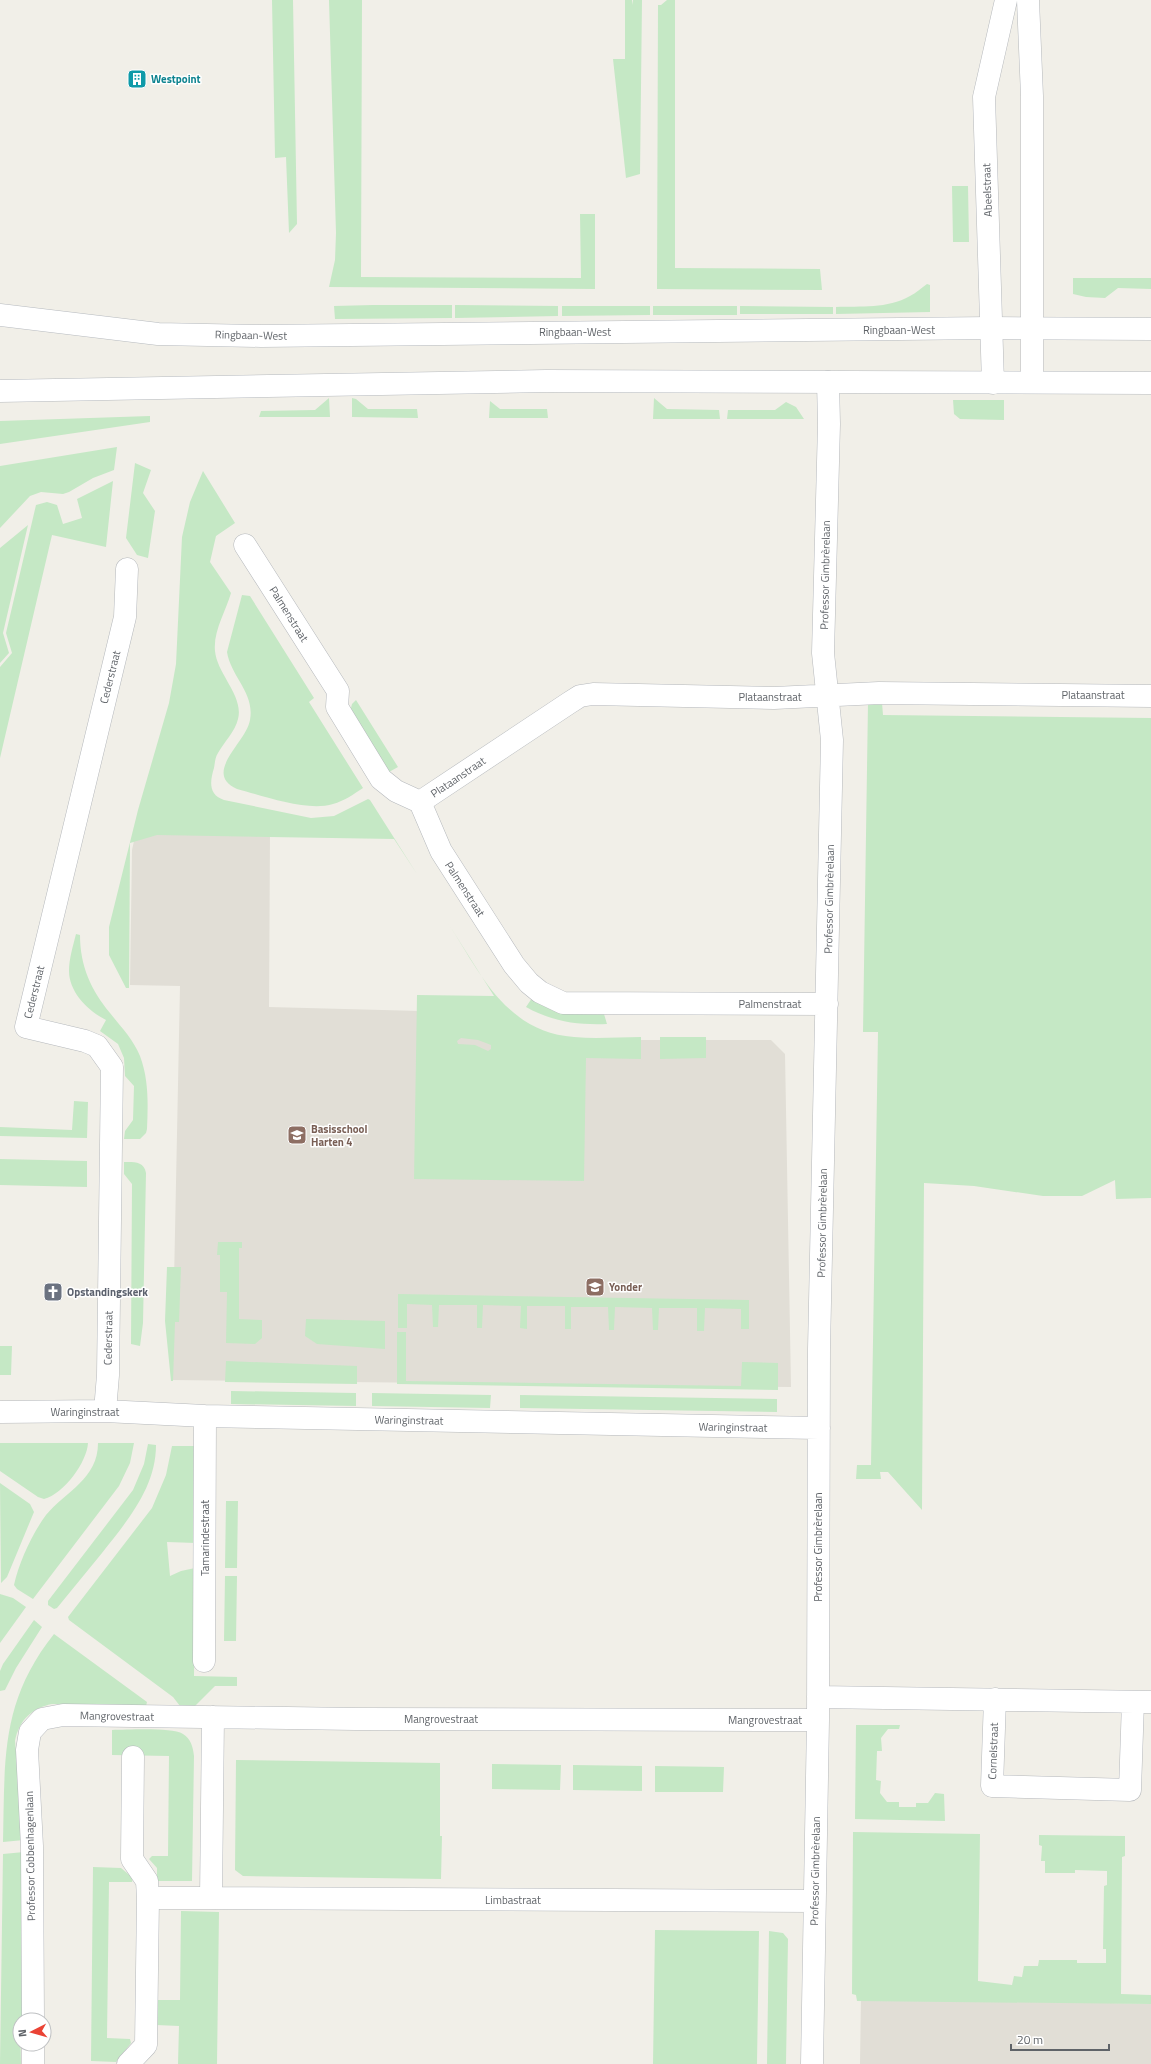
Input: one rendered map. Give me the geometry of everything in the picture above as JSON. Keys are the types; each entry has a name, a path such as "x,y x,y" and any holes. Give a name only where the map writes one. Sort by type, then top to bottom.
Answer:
{"street":[{"name":"Abeelstraat","path":"993,383 984,97 1006,0"},
{"path":"1028,0 1032,96 1032,382"},
{"name":"Ringbaan-West","path":"0,316 158,334 261,336 991,328 1151,329"},
{"path":"0,390 546,381 1151,383"},
{"name":"Professor Gimbrèrelaan","path":"812,2064 818,1720 818,1428 832,740 824,653 829,424 828,382"},
{"name":"Palmenstraat","path":"245,545 338,691 337,708 381,779 396,791 420,802 440,851 514,965 529,983 552,998 563,1003 827,1004"},
{"name":"Cederstraat","path":"105,1411 108,1375 112,1067 98,1046 85,1041 26,1027 125,617 127,569"},
{"name":"Plataanstraat","path":"420,802 580,696 593,694 774,698 879,694 1151,696"},
{"name":"Waringinstraat","path":"0,1412 105,1411 205,1416 818,1428"},
{"name":"Tamarindestraat","path":"204,1661 205,1416"},
{"path":"818,1697 995,1699"},
{"name":"Cornelstraat","path":"995,1699 1142,1702 1130,1790 992,1786 995,1699"},
{"name":"Mangrovestraat","path":"63,1715 169,1717 818,1720"},
{"name":"Professor Cobbenhagenlaan","path":"33,2012 32,1846 27,1750 30,1732 42,1719 63,1715"},
{"path":"148,1898 211,1898 213,1717"},
{"path":"128,2064 146,2045 148,1898 147,1881 132,1859 133,1757"},
{"name":"Limbastraat","path":"211,1898 814,1901"},
{"path":"33,2052 33,2064"}],"shaded area":[{"path":"136,832 270,833 269,1007 420,1011 543,1040 771,1040 785,1054 791,1387 172,1380 180,986 130,985 132,850"},
{"path":"861,1997 1151,2004 1151,2064 860,2064"}],"green space":[{"path":"272,0 293,0 297,224 289,233 286,157 275,158"},
{"path":"329,0 362,0 361,277 581,278 580,214 595,214 595,289 329,287 335,260 336,233"},
{"path":"625,0 632,0 632,5 633,0 642,0 640,174 626,178 613,59 625,59"},
{"path":"667,0 675,0 675,268 820,269 822,290 657,289 658,5 661,5"},
{"path":"952,186 968,186 969,242 953,242"},
{"path":"1073,278 1151,278 1151,289 1118,288 1105,298 1086,297 1073,294"},
{"path":"927,284 930,285 930,312 836,314 836,307 874,306 892,303 912,295"},
{"path":"452,305 452,318 335,319 334,306"},
{"path":"455,305 558,306 558,316 455,318"},
{"path":"562,306 650,306 650,315 562,316"},
{"path":"653,306 737,306 737,315 653,315"},
{"path":"740,306 833,307 833,314 740,314"},
{"path":"329,398 330,417 259,417 261,411 315,410"},
{"path":"352,398 356,399 368,409 417,409 418,418 352,417"},
{"path":"654,398 667,409 719,410 720,419 653,419"},
{"path":"953,400 1004,400 1004,420 960,419 954,414"},
{"path":"490,401 500,409 547,409 548,418 489,418"},
{"path":"786,402 796,407 804,419 727,419 728,410 775,410"},
{"path":"150,416 150,422 0,444 0,421"},
{"path":"117,447 114,470 93,478 63,494 41,492 30,496 0,528 0,466"},
{"path":"135,463 151,470 143,493 155,511 148,558 137,555 126,538"},
{"path":"203,471 235,523 216,536 210,562 231,593 216,636 215,651 220,668 234,693 239,710 237,724 216,756 211,783 215,795 224,800 311,818 334,816 368,799 417,874 394,839 157,835 130,843 129,988 126,988 109,955 109,927 138,810 169,703 176,664 182,537 190,502"},
{"path":"113,481 106,547 52,535 0,758 0,667 12,653 6,633 36,505 47,502 57,505 63,524 82,518 77,499"},
{"path":"28,525 3,633 9,653 0,663 0,548"},
{"path":"242,595 250,596 314,698 309,702 363,788 337,803 323,806 298,805 237,789 227,782 224,775 225,766 247,729 251,710 246,693 229,661 227,652"},
{"path":"356,700 398,767 389,772 350,712 352,704"},
{"path":"868,703 882,703 883,715 1151,718 1151,1198 1116,1199 1115,1180 1082,1196 1043,1196 974,1186 924,1183 922,1510 888,1472 880,1472 881,1479 856,1479 857,1465 871,1465 878,1032 863,1032"},
{"path":"76,934 80,935 84,967 92,986 103,1004 134,1044 143,1065 148,1111 146,1133 140,1139 124,1139 125,1131 133,1120 134,1086 125,1076 124,1058 118,1044 100,1031 106,1020 86,1006 72,986 69,971 71,952"},
{"path":"485,981 513,1012 530,1024 550,1033 582,1038 641,1037 641,1059 586,1058 584,1181 414,1179 417,995 494,996","holes":["461,1038 478,1040 491,1045 491,1049 488,1051 475,1045 458,1044 457,1041"]},
{"path":"532,998 573,1014 604,1014 607,1024 565,1022 546,1016 526,1007"},
{"path":"660,1037 706,1037 706,1058 660,1059"},
{"path":"74,1101 88,1102 87,1138 0,1136 0,1127 72,1130"},
{"path":"0,1159 87,1161 87,1187 0,1185"},
{"path":"124,1162 135,1162 141,1164 146,1173 143,1323 140,1346 131,1344 132,1184 124,1174"},
{"path":"218,1242 242,1242 242,1248 239,1248 239,1319 262,1320 262,1338 255,1344 226,1343 227,1292 220,1292 220,1255 217,1255"},
{"path":"167,1267 181,1267 179,1322 175,1322 173,1381 171,1381 165,1321"},
{"path":"398,1294 749,1300 749,1329 741,1329 741,1309 705,1308 704,1331 697,1331 697,1308 659,1308 658,1330 653,1330 652,1308 615,1307 614,1330 609,1330 608,1307 571,1307 571,1329 565,1329 565,1306 527,1306 527,1329 520,1328 521,1306 483,1305 482,1328 477,1328 477,1305 439,1305 438,1327 433,1327 432,1305 407,1304 407,1328 398,1328"},
{"path":"306,1319 385,1321 385,1349 317,1344 305,1336"},
{"path":"397,1332 406,1332 406,1381 741,1386 742,1362 778,1363 778,1390 397,1384"},
{"path":"0,1346 12,1346 11,1375 0,1375"},
{"path":"226,1361 357,1366 357,1384 225,1382"},
{"path":"231,1391 356,1393 356,1406 231,1404"},
{"path":"372,1393 491,1395 490,1408 372,1406"},
{"path":"520,1395 777,1399 777,1412 520,1408"},
{"path":"0,1443 88,1443 84,1459 73,1476 59,1491 44,1499 38,1497 0,1471"},
{"path":"98,1443 134,1443 130,1463 119,1486 33,1599 17,1589 14,1585 27,1548 46,1515 54,1506 80,1484 87,1475 93,1466 97,1455"},
{"path":"148,1444 156,1445 155,1461 146,1490 121,1529 57,1608 54,1609 48,1605 48,1601 133,1490 144,1464"},
{"path":"172,1446 197,1446 196,1543 167,1542 170,1576 181,1571 195,1568 194,1676 237,1677 237,1686 215,1686 194,1707 180,1706 173,1697 69,1620 68,1617 152,1508 166,1475"},
{"path":"0,1483 30,1504 34,1512 7,1577 1,1583"},
{"path":"226,1501 238,1501 237,1568 225,1568"},
{"path":"225,1576 237,1576 236,1641 224,1641"},
{"path":"0,1594 13,1598 26,1607 0,1643"},
{"path":"34,1620 42,1627 16,1668 5,1690 0,1691 0,1671 3,1664"},
{"path":"54,1634 147,1702 146,1706 52,1704 38,1709 28,1716 23,1721 15,1741 24,1840 3,1842 6,1758 9,1733 15,1708 36,1659"},
{"path":"856,1725 900,1725 899,1729 888,1729 881,1738 882,1751 877,1751 876,1780 881,1781 880,1793 887,1802 899,1802 899,1807 916,1807 916,1803 928,1803 935,1793 944,1794 945,1821 855,1819"},
{"path":"112,1730 169,1730 183,1734 190,1741 194,1756 192,1881 157,1881 157,1868 149,1859 152,1856 168,1856 169,1756 112,1755"},
{"path":"236,1760 440,1763 440,1836 442,1836 441,1879 243,1876 235,1870"},
{"path":"492,1764 561,1765 560,1790 492,1789"},
{"path":"573,1765 642,1766 642,1791 573,1790"},
{"path":"655,1766 724,1767 723,1792 655,1792"},
{"path":"853,1832 980,1834 978,1981 1012,1985 1014,1976 1022,1977 1024,1966 1038,1966 1039,1960 1077,1960 1077,1963 1106,1963 1106,1949 1103,1949 1104,1886 1107,1885 1107,1871 1075,1870 1075,1873 1045,1873 1045,1861 1041,1861 1042,1846 1039,1845 1039,1835 1125,1836 1125,1856 1122,1857 1121,1994 1151,1995 1151,2004 857,2001 856,1995 852,1994"},
{"path":"24,1852 22,2012 12,2012 12,2052 21,2052 21,2064 0,2064 3,1854"},
{"path":"93,1867 121,1868 133,1878 132,1882 109,1882 107,2038 130,2039 131,2043 116,2062 91,2061"},
{"path":"181,1911 219,1912 217,2064 178,2064 179,2026 156,2025 156,2000 180,2000"},
{"path":"655,1930 759,1931 757,2064 653,2064"},
{"path":"769,1931 783,1933 788,1939 786,2064 767,2064"}],"place":[{"name":"Westpoint","path":"137,79"},
{"name":"Basisschool Harten 4","path":"297,1135"},
{"name":"Yonder","path":"595,1287"},
{"name":"Opstandingskerk","path":"53,1292"}]}
